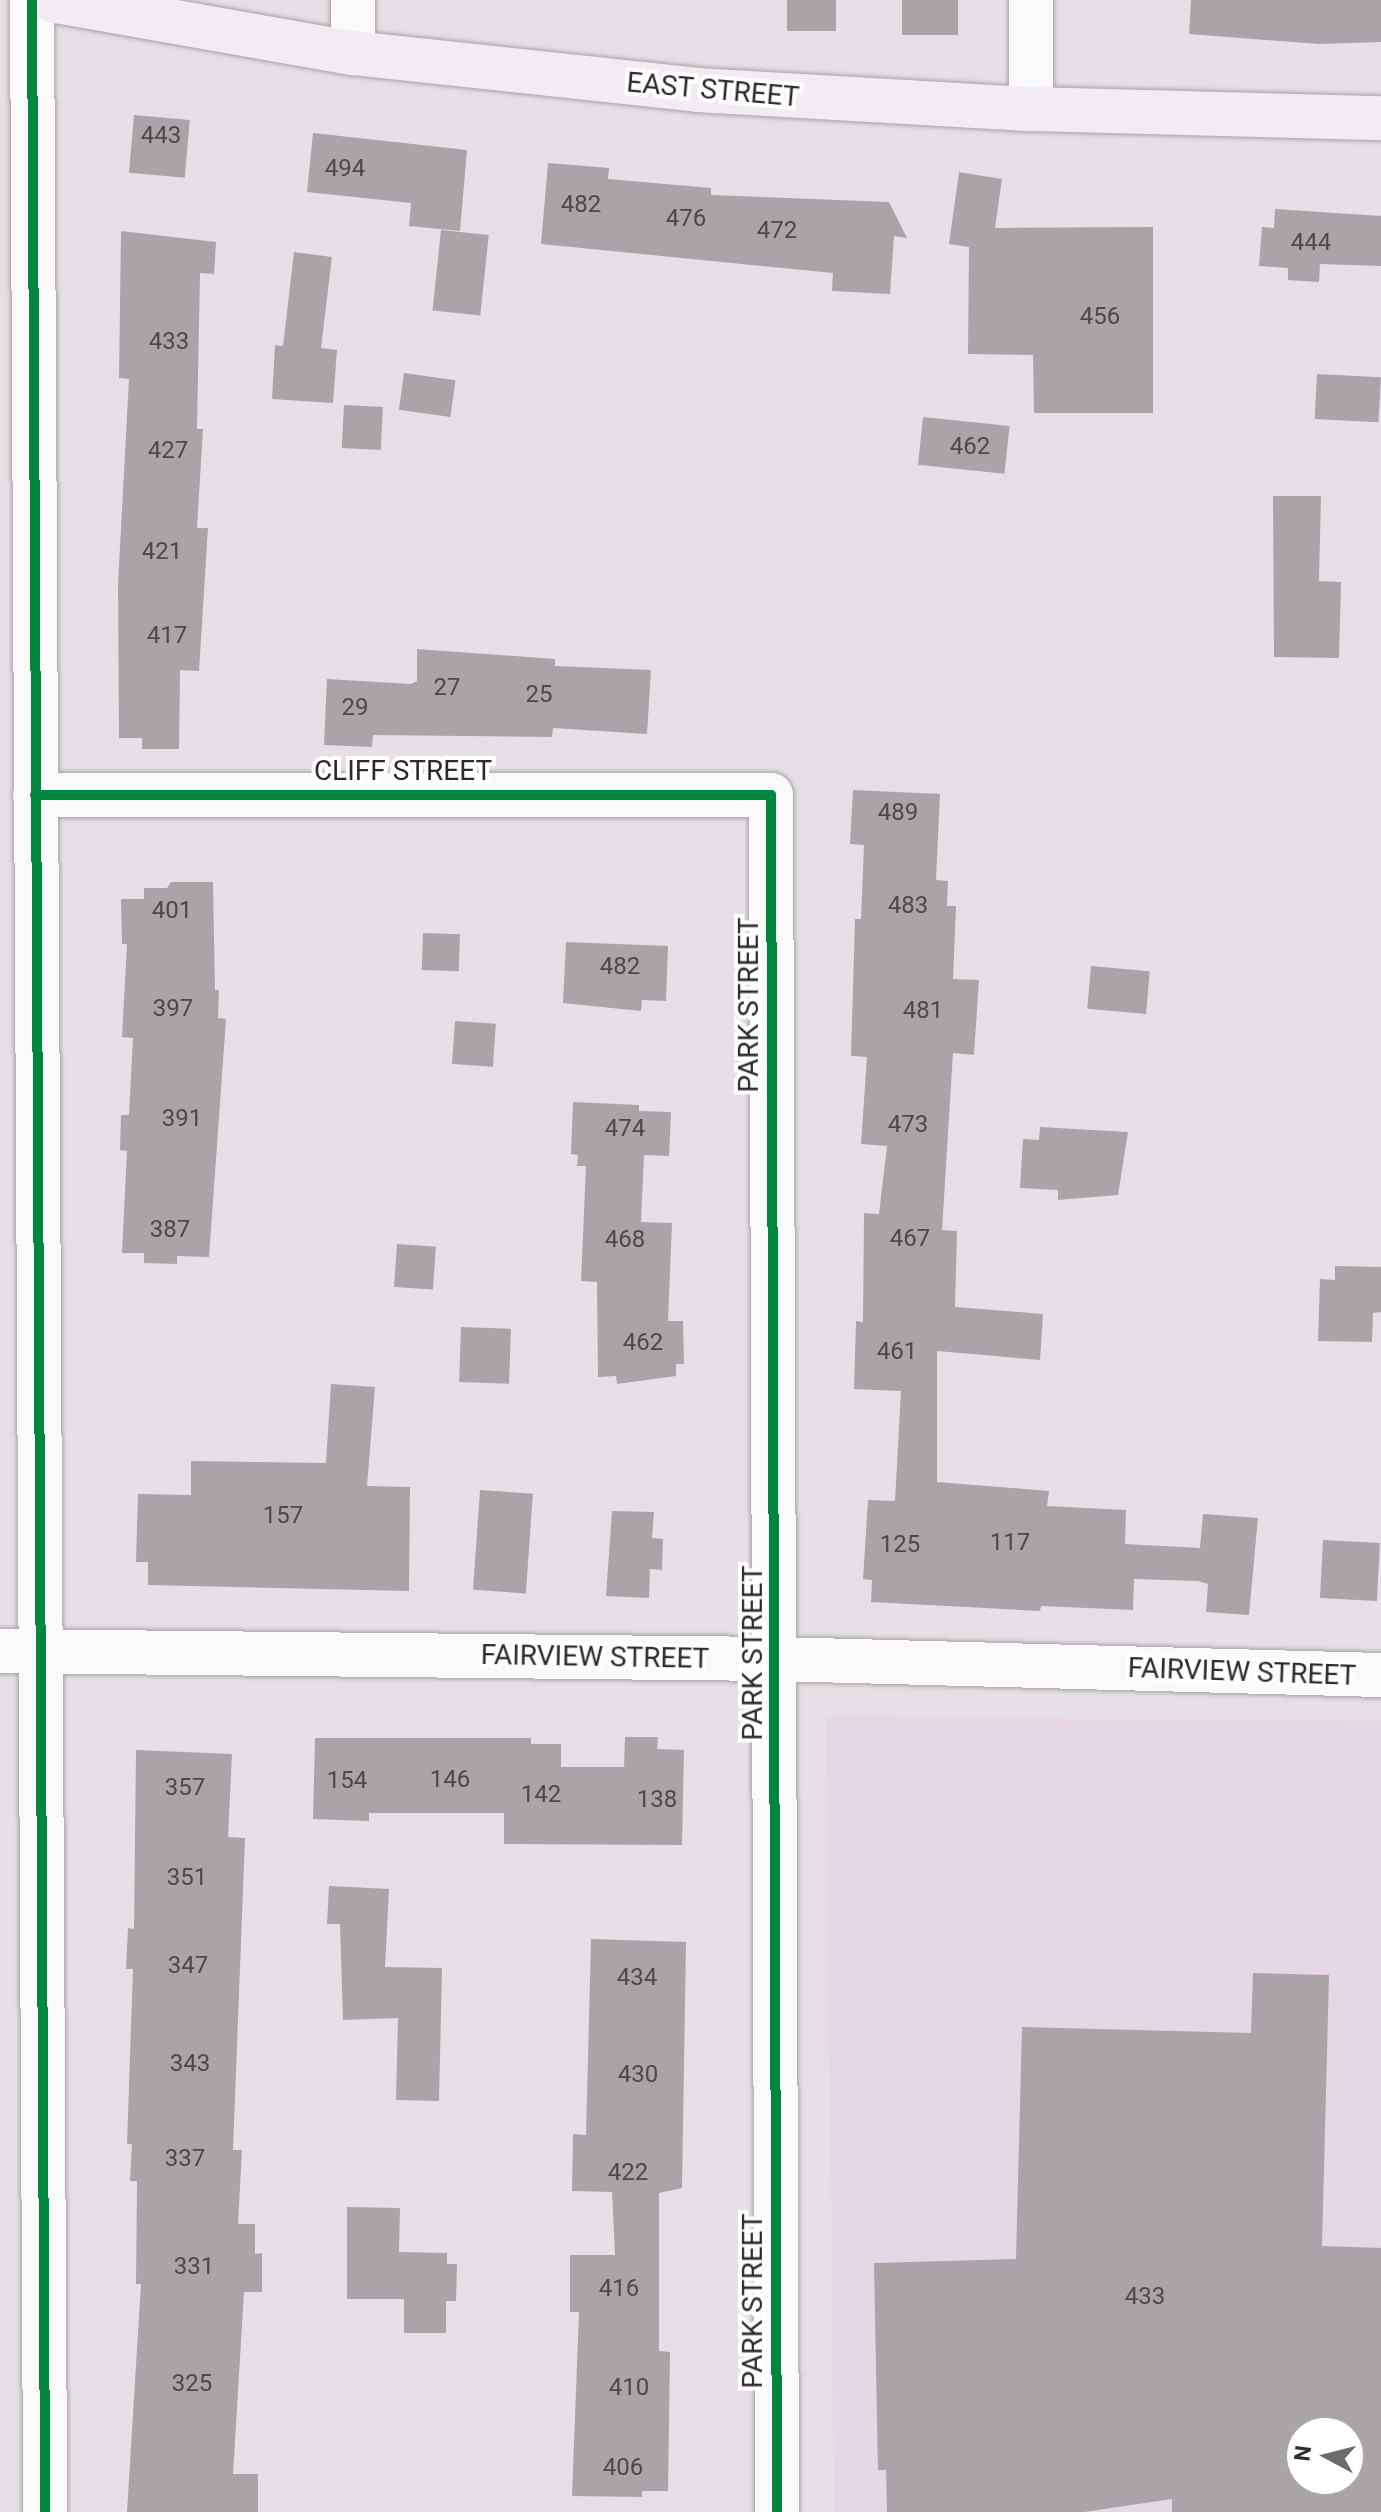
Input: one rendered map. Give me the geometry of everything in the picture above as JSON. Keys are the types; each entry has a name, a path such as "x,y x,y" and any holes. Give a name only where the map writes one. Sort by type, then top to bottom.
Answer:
{"main road":[{"name":"EAST STREET","path":"51,0 353,53 697,90 1031,109 1381,118"}],"street":[{"path":"32,0 35,795 44,1651 45,2512"},
{"path":"353,0 353,53"},
{"path":"1031,0 1031,109"},
{"name":"CLIFF STREET","path":"35,795 771,795"},
{"name":"PARK STREET","path":"771,795 777,1659 777,2512"},
{"name":"FAIRVIEW STREET","path":"0,1651 777,1659 1381,1675"}],"shaded area":[{"path":"826,1717 1381,1721 1381,2512 834,2512"}],"building":[{"path":"787,0 836,0 836,31 787,31"},
{"path":"902,0 958,0 958,35 902,35"},
{"path":"1191,0 1381,0 1381,42 1319,44 1189,34"},
{"path":"134,115 190,120 185,178 129,173"},
{"path":"313,133 467,150 460,231 409,226 411,203 307,192"},
{"path":"548,163 609,168 608,179 711,188 711,195 889,202 907,238 894,236 890,294 832,291 833,273 541,244"},
{"path":"959,172 1002,179 995,228 1153,227 1153,413 1034,413 1033,355 968,354 969,247 949,244"},
{"path":"1275,209 1381,216 1381,266 1320,264 1319,282 1288,280 1288,268 1259,266 1262,227 1274,228"},
{"path":"441,230 489,235 480,316 433,311"},
{"path":"121,231 216,242 214,274 200,273 197,429 203,429 197,528 208,528 199,671 180,670 179,749 142,749 142,738 119,738 118,584 129,379 119,378"},
{"path":"294,252 332,257 321,348 337,350 333,403 272,399 275,345 283,346"},
{"path":"404,373 455,380 450,417 399,410"},
{"path":"1317,374 1381,377 1379,422 1315,419"},
{"path":"344,405 383,407 381,450 342,448"},
{"path":"923,417 1010,426 1005,474 918,465"},
{"path":"1273,496 1321,496 1319,581 1341,582 1339,658 1274,657"},
{"path":"417,649 555,659 555,666 651,670 647,734 553,728 552,737 373,735 372,747 324,745 327,679 411,684 417,681"},
{"path":"853,790 940,794 936,880 948,881 947,906 956,906 953,979 979,980 974,1055 953,1053 942,1230 957,1231 955,1307 1043,1314 1040,1360 937,1351 937,1482 1049,1491 1047,1506 1126,1510 1125,1544 1200,1548 1203,1514 1258,1518 1249,1615 1206,1612 1208,1584 1198,1581 1134,1579 1133,1610 1041,1606 1040,1611 871,1602 872,1580 863,1579 868,1500 895,1501 901,1391 854,1389 856,1321 863,1322 864,1213 879,1214 887,1146 861,1144 867,1057 851,1056 855,919 861,919 864,845 850,844"},
{"path":"171,882 213,882 215,990 219,990 218,1018 226,1019 209,1257 177,1256 177,1264 144,1263 144,1253 122,1253 127,1151 120,1150 121,1115 129,1115 133,1038 122,1037 127,944 122,944 121,899 144,899 144,888 167,888"},
{"path":"423,933 460,934 459,971 422,970"},
{"path":"566,942 668,946 666,1001 642,1000 641,1011 563,1003"},
{"path":"1091,966 1150,971 1146,1014 1087,1009"},
{"path":"455,1021 496,1024 493,1067 452,1064"},
{"path":"573,1102 639,1105 639,1111 671,1112 669,1156 644,1155 641,1222 672,1223 668,1321 683,1321 684,1364 676,1364 676,1376 617,1384 616,1376 598,1377 597,1282 581,1281 586,1166 577,1166 578,1155 571,1154"},
{"path":"1040,1127 1128,1132 1118,1195 1058,1200 1058,1190 1020,1188 1023,1139 1039,1140"},
{"path":"397,1244 436,1247 433,1290 394,1287"},
{"path":"1335,1266 1381,1267 1381,1312 1373,1313 1372,1342 1318,1341 1320,1279 1335,1280"},
{"path":"461,1327 511,1329 509,1384 459,1382"},
{"path":"331,1384 375,1387 367,1486 410,1487 409,1591 148,1585 148,1562 136,1562 138,1494 191,1495 191,1461 326,1463"},
{"path":"480,1490 533,1494 526,1593 473,1590"},
{"path":"612,1511 654,1512 652,1538 663,1539 662,1570 650,1569 649,1598 606,1596"},
{"path":"1323,1540 1380,1543 1377,1601 1320,1598"},
{"path":"625,1737 658,1737 657,1749 684,1750 682,1845 504,1844 504,1813 369,1813 369,1821 313,1819 315,1738 531,1738 531,1744 561,1744 561,1767 624,1767"},
{"path":"136,1750 232,1754 228,1837 245,1838 233,2150 242,2150 238,2224 255,2224 255,2254 262,2253 262,2292 244,2292 233,2474 258,2474 258,2512 127,2512 141,2284 136,2284 137,2181 130,2181 132,2144 127,2144 133,1969 126,1969 128,1928 134,1929"},
{"path":"329,1886 389,1889 385,1967 442,1968 439,2101 396,2100 398,2018 343,2020 340,1924 327,1924"},
{"path":"591,1939 686,1942 682,2188 659,2193 659,2351 670,2352 668,2491 642,2491 642,2497 572,2496 579,2312 570,2312 570,2255 615,2255 612,2192 572,2191 573,2134 586,2135"},
{"path":"1253,1973 1329,1975 1322,2246 1381,2248 1381,2512 1172,2512 1172,2499 1084,2512 887,2512 886,2470 878,2470 874,2263 1016,2259 1022,2027 1251,2033"},
{"path":"347,2207 400,2208 399,2252 447,2253 447,2264 457,2264 456,2301 446,2301 446,2333 404,2333 404,2299 347,2299"}],"cycle path":[{"path":"32,0 45,2512"},
{"path":"35,795 771,795 777,2512"}]}
